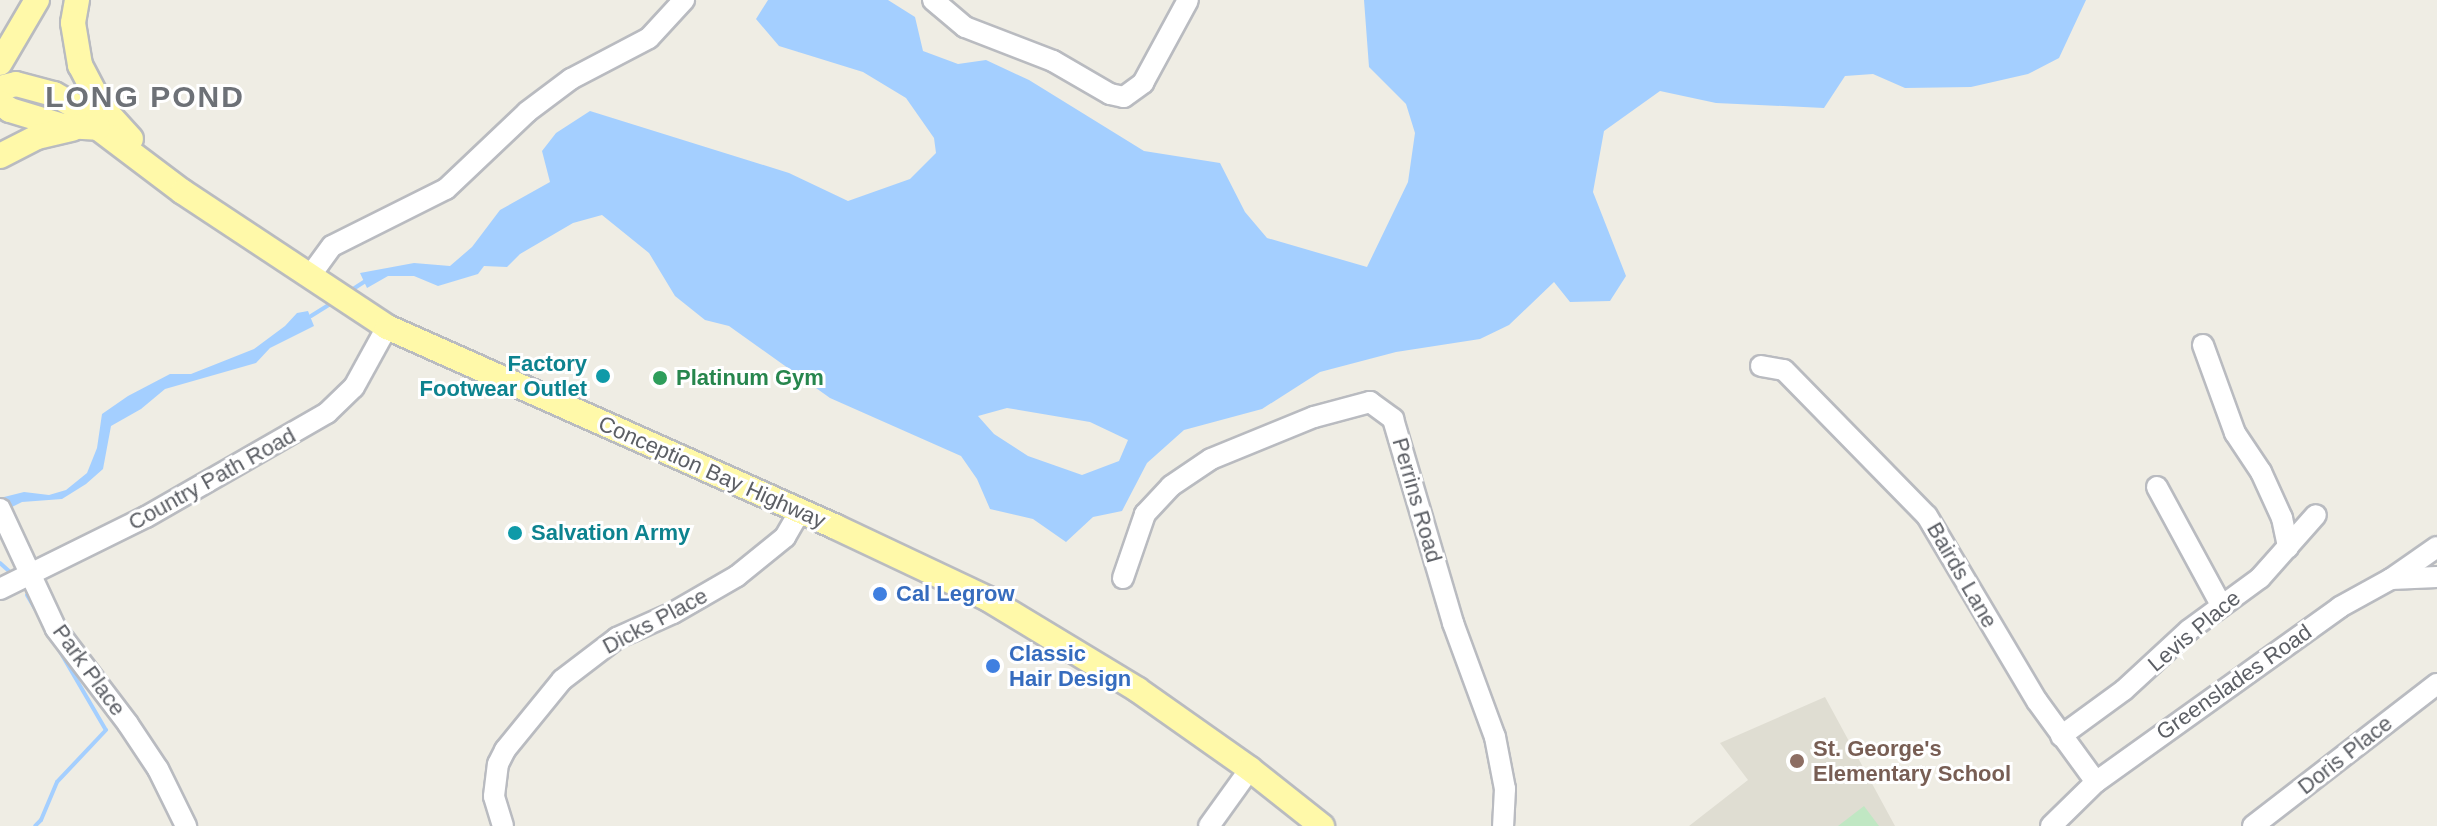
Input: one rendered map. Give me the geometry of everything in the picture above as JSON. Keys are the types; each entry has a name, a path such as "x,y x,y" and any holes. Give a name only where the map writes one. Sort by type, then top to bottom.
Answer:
{"main road":[{"path":"0,63 37,0"},
{"path":"77,0 74,44 89,85 102,107 171,181"},
{"name":"Conception Bay Highway","path":"0,88 16,84 54,94 78,108 88,127"},
{"name":"Conception Bay Highway","path":"0,103 10,110 88,127 387,327 988,599 1138,690 1250,769 1322,826"},
{"path":"0,156 37,137 88,127"}],"street":[{"path":"313,278 332,246 446,189 527,112 571,79 649,38 684,0"},
{"path":"933,0 965,27 1053,61 1110,94 1124,97 1143,83 1188,0"},
{"name":"Country Path Road","path":"0,589 146,517 327,413 354,387 387,327"},
{"path":"2203,345 2235,433 2261,472 2282,518 2288,547"},
{"name":"Bairds Lane","path":"1761,366 1784,370 1927,516 1962,569 2001,643 2061,736 2096,782"},
{"name":"Perrins Road","path":"1123,578 1145,514 1171,486 1225,453 1314,417 1370,402 1393,419 1453,623 1495,737 1505,789 1503,826"},
{"path":"2157,487 2221,605"},
{"name":"Park Place","path":"1,511 56,629 158,769 186,826"},
{"name":"Dicks Place","path":"503,826 494,796 498,764 505,750 562,680 617,638 673,613 737,576 785,537 799,513"},
{"name":"Levis Place","path":"2061,736 2124,690 2221,605 2260,578 2316,515"},
{"path":"2391,579 2437,547"},
{"name":"Greenslades Road","path":"2051,826 2096,782 2340,607 2391,579 2437,577"},
{"name":"Doris Place","path":"2253,826 2437,684"},
{"path":"1209,826 1250,769"}],"shaded area":[{"name":"St. George's Elementary School","path":"1825,697 1895,826 1689,826 1748,780 1720,743"}],"green space":[{"path":"1864,806 1879,826 1838,826"}],"water":[{"path":"768,0 888,0 915,17 923,51 958,64 986,60 1029,80 1144,151 1220,163 1245,212 1267,238 1367,267 1408,182 1415,133 1406,104 1369,67 1364,0 2086,0 2059,58 2028,74 1971,87 1905,88 1873,74 1845,76 1824,108 1716,103 1660,91 1604,131 1593,192 1626,276 1610,301 1570,302 1554,282 1509,325 1480,339 1396,352 1320,372 1262,409 1184,430 1147,463 1122,511 1093,517 1066,542 1033,519 990,509 977,479 961,456 830,398 729,326 705,320 675,296 649,253 602,215 573,223 520,254 507,267 484,266 478,274 438,286 414,276 388,276 367,288 360,273 414,263 450,266 472,247 500,210 550,182 542,151 556,133 590,111 789,173 848,201 910,179 936,153 934,138 906,98 863,72 779,46 756,19","holes":["1007,408 1090,422 1128,440 1119,461 1082,475 1028,456 994,434 978,416"]},
{"path":"308,311 314,326 270,348 256,363 165,389 141,409 111,426 103,469 86,484 62,499 22,502 0,513 0,498 24,492 49,495 66,490 87,473 97,448 102,414 128,396 170,374 191,374 254,349 297,313"}],"waterway":[{"path":"350,291 364,282"},
{"path":"311,316 333,302"},
{"path":"0,563 11,573"},
{"path":"27,595 106,730 57,782 41,820 35,826"}],"place":[{"name":"Factory Footwear Outlet","path":"603,376"},
{"name":"Platinum Gym","path":"660,378"},
{"name":"Salvation Army","path":"515,533"},
{"name":"Cal Legrow","path":"880,594"},
{"name":"Classic Hair Design","path":"993,666"},
{"name":"St. George's Elementary School","path":"1797,761"}],"district":[{"name":"LONG POND","path":"145,97"}]}
